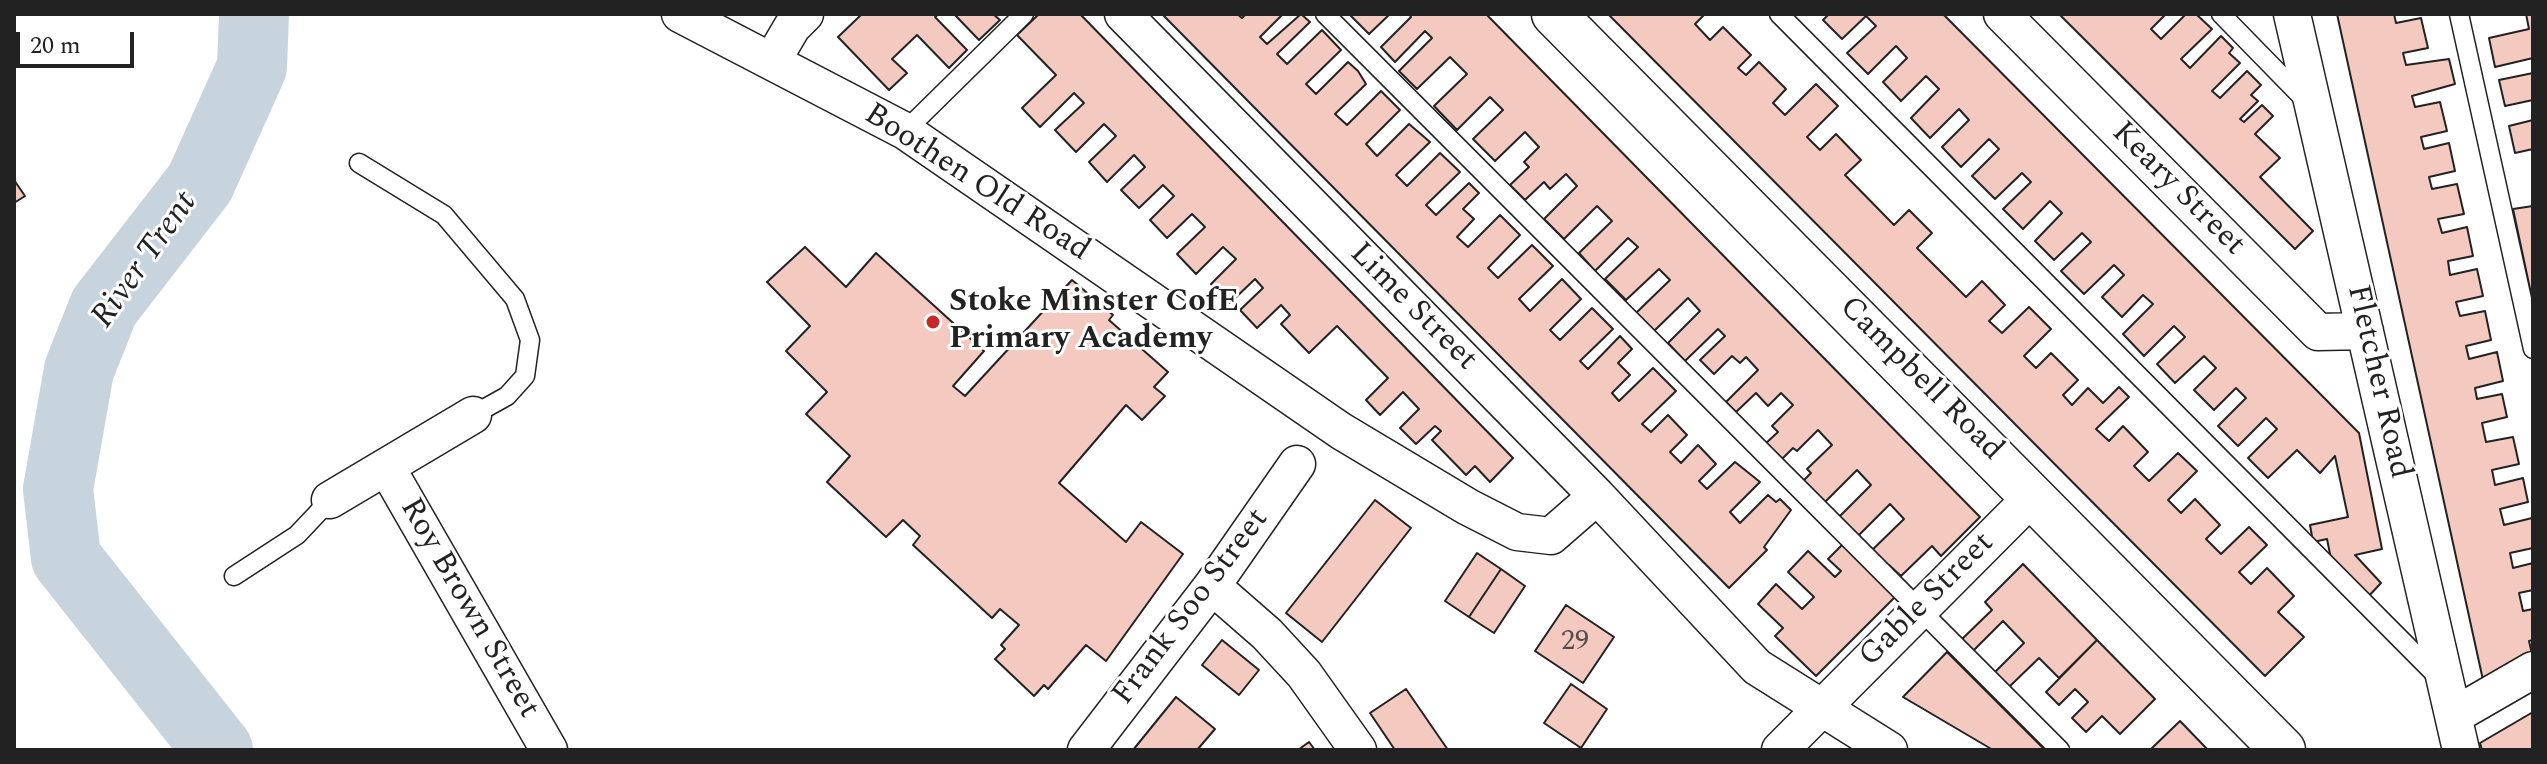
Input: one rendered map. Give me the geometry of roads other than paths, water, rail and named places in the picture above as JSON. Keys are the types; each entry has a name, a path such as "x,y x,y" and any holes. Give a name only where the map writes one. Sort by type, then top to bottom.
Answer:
{"main road":[{"name":"Campbell Road","path":"1554,14 2034,495 2283,750"}],"street":[{"name":"Boothen Old Road","path":"680,14 905,131 1341,431 1517,532 1551,536 1597,496"},
{"path":"772,61 792,27 805,14"},
{"name":"Lime Street","path":"1123,14 1597,496 1757,667 1821,708"},
{"name":"Keary Street","path":"2002,14 2318,332 2365,331"},
{"name":"Fletcher Road","path":"2292,14 2461,750"},
{"name":"Roy Brown Street","path":"330,500 473,415"},
{"name":"Frank Soo Street","path":"1086,750 1212,586 1297,464"},
{"name":"Roy Brown Street","path":"387,468 544,748"},
{"name":"Gable Street","path":"1780,750 1918,608 2034,495"},
{"path":"1212,586 1267,634 1304,674 1358,750"},
{"path":"2452,701 2533,670"},
{"path":"1821,708 1889,750"}],"lane":[{"path":"905,131 1024,14"},
{"path":"1325,14 2060,750"},
{"path":"1779,14 2452,701"},
{"path":"2221,14 2314,108"},
{"path":"2459,14 2533,349"},
{"path":"359,163 444,215 515,299 530,340 525,376 507,396 473,415"},
{"path":"234,576 297,535 330,500"}],"waterway":[{"name":"River Trent","path":"218,750 66,558 58,489 79,370 104,307 200,183 252,67 254,14"}],"place":[{"name":"Stoke Minster CofE Primary Academy","path":"933,322"}]}
